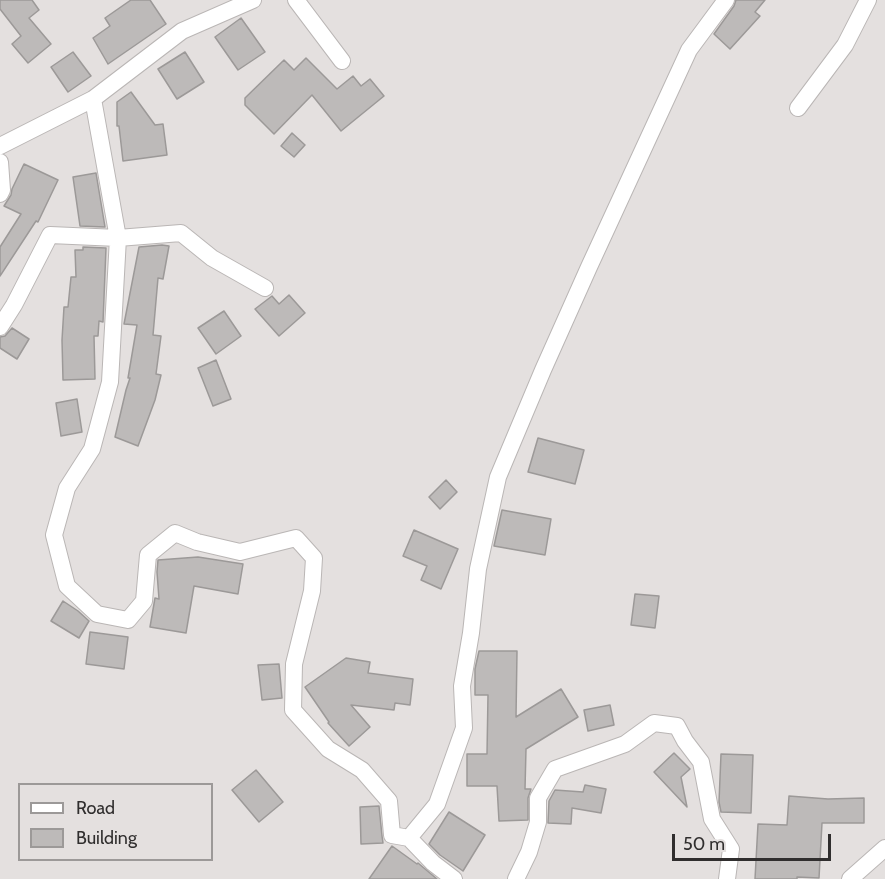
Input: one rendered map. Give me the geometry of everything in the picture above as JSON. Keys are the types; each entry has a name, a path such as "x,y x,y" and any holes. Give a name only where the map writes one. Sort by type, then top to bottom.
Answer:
{"street":[{"path":"0,146 93,99 182,31 253,0"},
{"path":"296,0 342,61"},
{"path":"409,838 437,804 464,728 462,686 471,633 477,569 498,477 579,287 689,50 726,0"},
{"path":"798,108 845,45 868,0"},
{"path":"93,99 118,238 110,382 92,449 67,488 54,535 67,586 97,614 129,620 144,601 148,555 175,532 196,542 240,552 296,538 314,558 312,591 294,664 293,710 328,749 362,770 389,801 392,835 409,838 433,863 454,879"},
{"path":"0,162 2,190 0,194"},
{"path":"0,327 50,235 118,238 181,233 212,258 265,288"},
{"path":"516,879 529,852 538,822 538,798 555,769 625,744 654,723 677,726 701,762 712,819 731,849 727,879"},
{"path":"850,879 885,848"}],"building":[{"path":"0,0 32,0 39,10 29,18 51,44 28,63 12,44 21,36 0,9"},
{"path":"131,0 150,0 166,24 108,64 93,38 110,26 105,18"},
{"path":"736,0 765,0 755,12 760,16 730,49 714,34"},
{"path":"241,18 265,52 238,70 215,37"},
{"path":"73,52 91,76 68,92 51,67"},
{"path":"185,52 204,82 177,99 158,69"},
{"path":"306,58 337,89 353,76 361,86 370,79 384,96 341,131 312,95 274,134 245,105 245,98 284,60 294,70"},
{"path":"131,92 155,125 163,124 167,155 123,161 119,126 117,126 117,102"},
{"path":"292,133 305,145 294,157 281,146"},
{"path":"24,164 58,180 38,222 36,221 0,276 0,247 21,214 4,206"},
{"path":"96,173 105,227 80,226 73,177"},
{"path":"169,246 163,279 158,278 153,335 161,336 156,374 161,375 155,400 138,446 115,437 130,378 128,378 137,325 124,324 139,247"},
{"path":"83,247 106,248 103,322 99,321 98,336 94,336 95,379 63,380 64,307 68,307 71,277 76,277 75,250 83,250"},
{"path":"289,295 305,313 279,336 255,309 272,296 279,304"},
{"path":"224,311 241,336 216,354 198,328"},
{"path":"12,328 29,339 17,359 0,348 0,337 5,336"},
{"path":"216,360 231,399 213,406 198,368"},
{"path":"77,399 82,432 61,436 56,403"},
{"path":"538,438 584,450 575,484 528,472"},
{"path":"446,480 457,492 440,509 429,497"},
{"path":"502,510 551,519 545,555 494,546"},
{"path":"414,530 458,549 441,589 421,580 427,566 403,556"},
{"path":"198,557 243,564 238,594 194,586 186,633 150,627 155,598 159,599 158,560"},
{"path":"635,594 659,596 655,628 631,625"},
{"path":"63,601 89,621 79,638 51,621"},
{"path":"90,632 128,637 124,669 86,664"},
{"path":"479,651 517,651 516,717 561,689 578,717 526,749 525,789 531,789 528,798 528,820 499,821 497,786 467,786 467,754 487,754 488,695 475,695 475,669"},
{"path":"346,658 370,662 368,673 413,679 410,705 395,703 394,710 351,705 370,727 349,746 328,723 305,687"},
{"path":"279,664 282,698 262,700 258,665"},
{"path":"610,705 614,725 588,731 584,710"},
{"path":"674,753 690,769 681,777 687,807 654,772"},
{"path":"721,754 753,755 751,813 721,812 719,802"},
{"path":"256,770 283,802 259,822 232,790"},
{"path":"585,785 606,789 601,813 572,808 571,824 548,823 549,801 555,790 583,792"},
{"path":"789,796 828,799 864,798 864,823 822,823 819,878 755,879 758,824 787,825"},
{"path":"379,806 383,843 361,844 360,807"},
{"path":"449,812 485,835 463,871 429,844"},
{"path":"392,846 418,863 437,879 369,879"}]}
